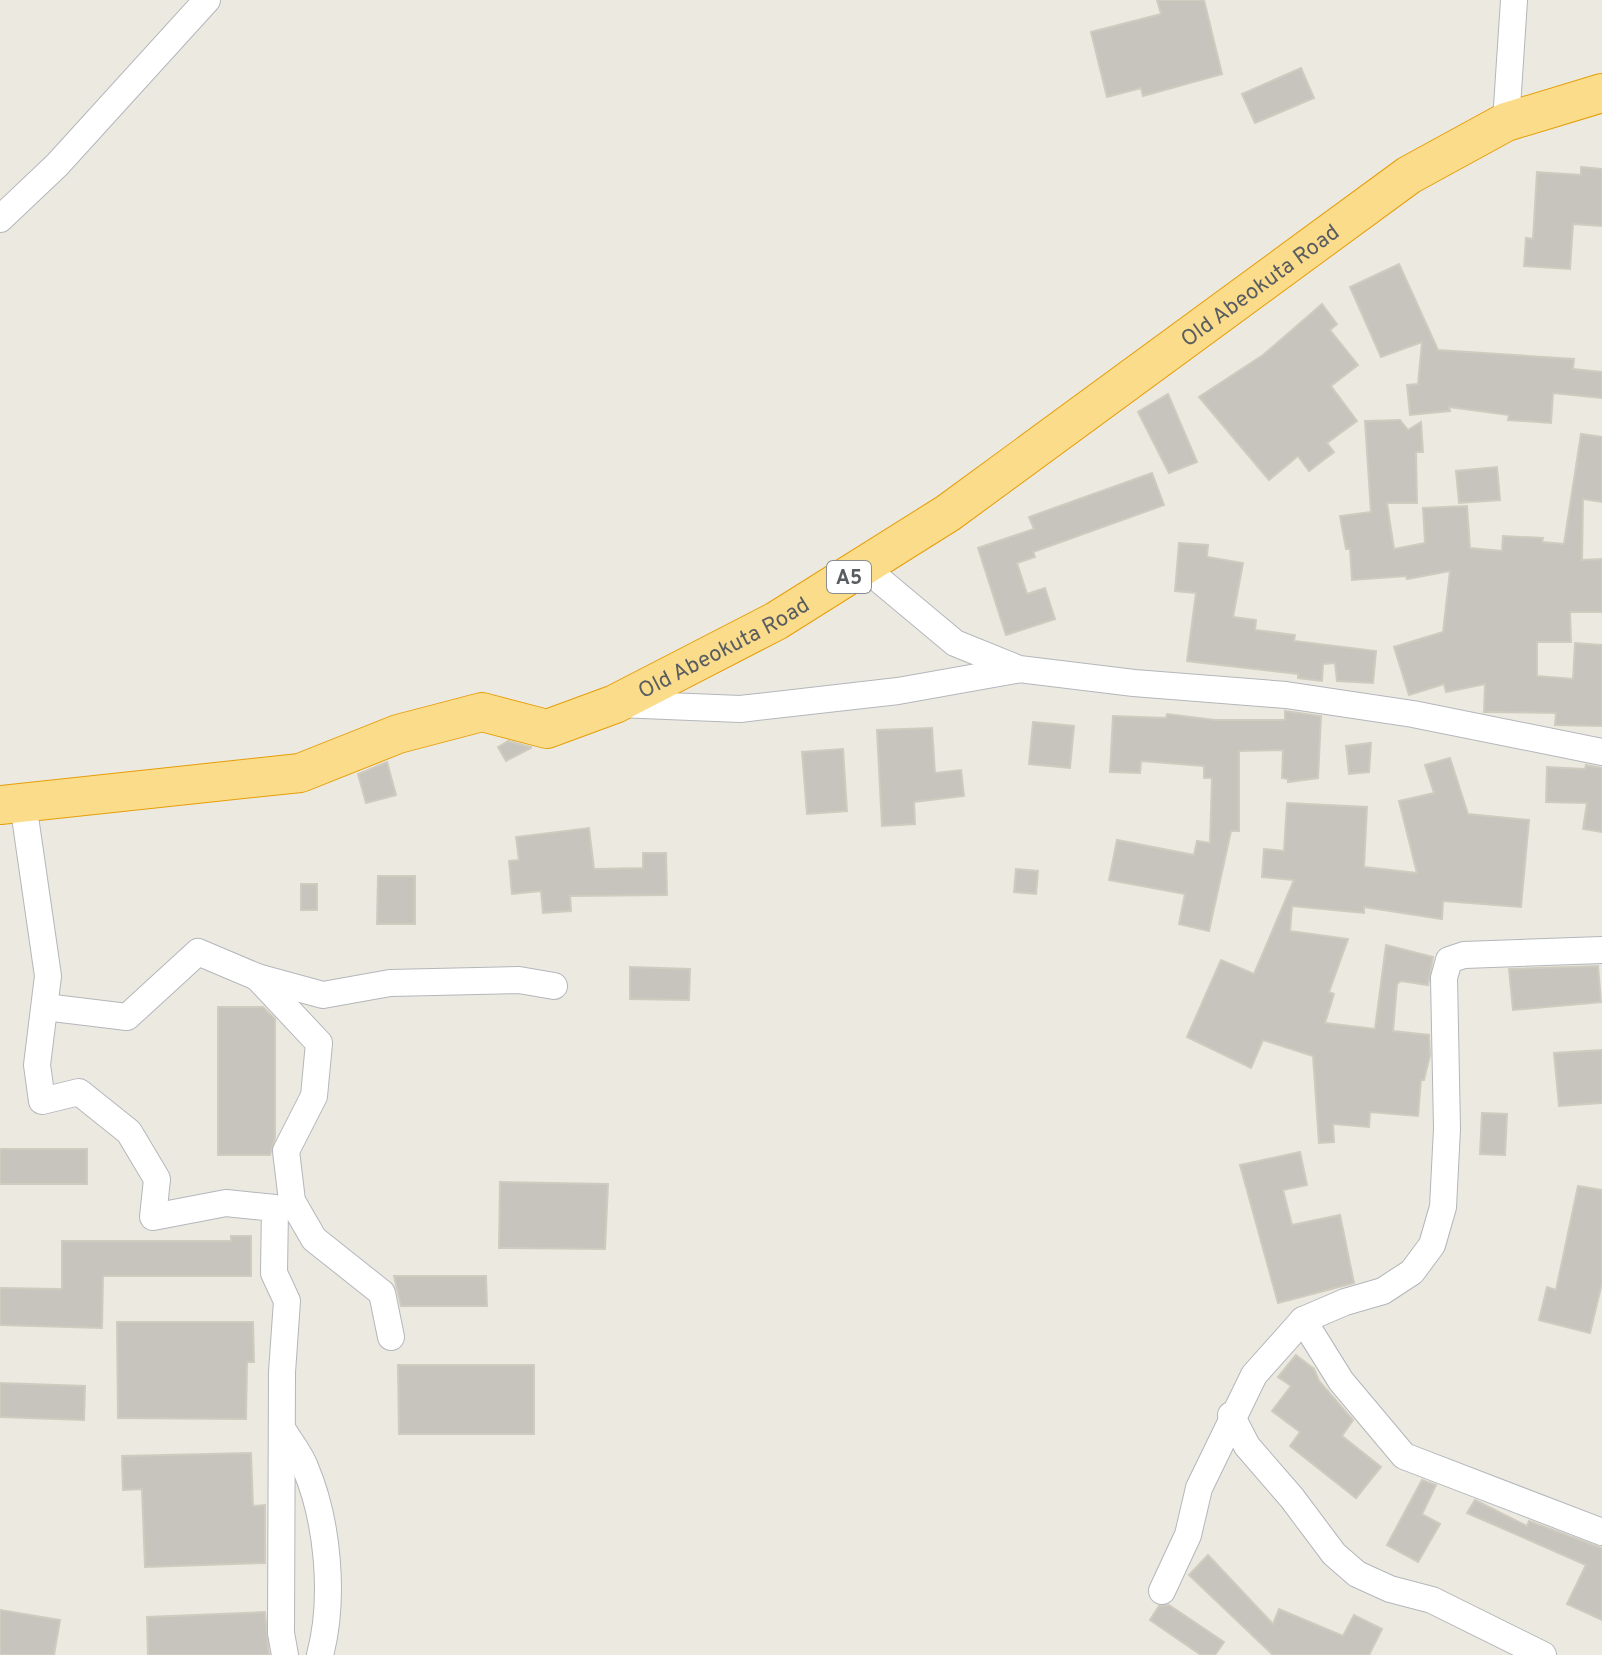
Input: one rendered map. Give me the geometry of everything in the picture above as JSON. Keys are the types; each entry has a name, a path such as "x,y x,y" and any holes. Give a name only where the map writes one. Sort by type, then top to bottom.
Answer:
{"highway":[{"name":"Old Abeokuta Road","path":"12,804 300,773 398,734 482,712 547,729 615,704 776,621 864,567 1078,420 1338,223 1409,175 1506,122 1602,93"}],"street":[{"path":"0,219 57,165 207,0"},
{"path":"1506,122 1514,0"},
{"path":"864,567 955,643 1019,669 1134,683 1286,695 1413,714 1602,752"},
{"path":"615,704 740,709 898,691 1019,669"},
{"path":"12,804 48,976 37,1065 42,1101 79,1092 129,1132 157,1179 153,1217 226,1203 275,1208 274,1273 287,1301 281,1633 285,1655"},
{"path":"1162,1591 1188,1535 1199,1488 1231,1415 1254,1375 1303,1320 1383,1291 1412,1272 1432,1245 1443,1207 1447,1129 1444,978 1449,960 1464,955 1602,950"},
{"path":"45,1007 127,1017 198,952 257,977 323,995 390,983 519,980 554,986"},
{"path":"257,977 319,1043 314,1096 286,1151 292,1201 314,1239 382,1293 391,1337"},
{"path":"1303,1320 1341,1381 1404,1456 1602,1532"},
{"path":"1231,1415 1247,1446 1292,1498 1334,1554 1357,1574 1390,1589 1432,1600 1543,1655"},
{"path":"283,1430 305,1466 318,1512 327,1607 320,1655"}],"building":[{"path":"1157,0 1204,0 1222,74 1143,96 1141,88 1107,97 1091,32 1161,14"},
{"path":"1301,68 1314,98 1255,123 1242,94"},
{"path":"1581,167 1602,169 1602,226 1573,224 1570,269 1524,266 1526,238 1533,239 1537,172 1581,175"},
{"path":"1399,264 1438,350 1574,359 1573,369 1602,372 1602,398 1553,393 1551,423 1508,420 1509,415 1449,407 1450,411 1410,415 1407,385 1418,384 1422,342 1381,357 1350,287"},
{"path":"1322,304 1337,324 1330,330 1358,365 1331,386 1357,421 1327,443 1334,452 1309,471 1298,456 1269,480 1199,397 1263,355"},
{"path":"1168,394 1197,462 1169,473 1138,412"},
{"path":"1400,420 1408,430 1421,422 1423,452 1416,452 1417,503 1387,503 1394,549 1425,543 1423,508 1467,506 1470,548 1502,551 1503,536 1543,538 1542,542 1564,544 1581,434 1602,437 1602,502 1583,499 1582,560 1602,559 1602,612 1570,612 1571,642 1537,642 1537,676 1573,679 1575,643 1602,645 1602,726 1555,725 1556,713 1484,712 1485,684 1446,692 1444,684 1409,695 1394,647 1443,632 1450,571 1407,579 1406,576 1352,580 1350,549 1346,549 1340,516 1371,512 1365,421"},
{"path":"1497,467 1500,500 1459,503 1456,471"},
{"path":"1152,473 1164,505 1033,552 1035,557 1017,563 1027,594 1045,588 1055,619 1006,635 978,548 1034,529 1029,517"},
{"path":"1179,543 1208,545 1207,557 1243,563 1233,617 1256,620 1255,630 1295,635 1294,641 1376,651 1373,683 1337,681 1335,663 1323,664 1322,681 1298,678 1298,674 1187,661 1196,593 1175,591"},
{"path":"1285,711 1321,716 1318,778 1288,782 1288,779 1282,778 1283,750 1239,751 1239,831 1231,831 1209,931 1179,924 1185,894 1109,880 1117,840 1194,855 1197,841 1210,843 1212,778 1204,778 1204,766 1141,761 1140,773 1110,772 1113,716 1166,718 1167,714 1215,720 1285,720"},
{"path":"1033,722 1074,726 1070,768 1029,764"},
{"path":"932,728 935,773 961,770 964,796 914,802 915,824 882,826 877,730"},
{"path":"508,741 531,748 506,761 498,747"},
{"path":"1371,743 1369,772 1349,774 1346,746"},
{"path":"843,749 847,811 807,814 802,752"},
{"path":"1450,758 1468,814 1529,820 1521,907 1443,901 1442,919 1364,907 1364,913 1292,906 1290,931 1348,939 1329,992 1334,994 1325,1023 1375,1029 1386,945 1433,957 1428,985 1401,981 1397,984 1393,1031 1429,1035 1430,1055 1424,1080 1421,1080 1418,1116 1370,1112 1369,1127 1333,1124 1334,1142 1319,1143 1313,1056 1263,1040 1251,1068 1187,1037 1221,960 1254,974 1294,880 1262,877 1264,849 1284,851 1287,803 1367,807 1364,867 1417,873 1399,801 1434,793 1425,765"},
{"path":"387,762 396,795 366,803 358,774"},
{"path":"1586,765 1602,768 1602,832 1583,829 1587,803 1546,802 1547,767 1585,769"},
{"path":"589,828 594,869 643,868 643,853 666,853 667,895 570,896 571,911 543,913 541,891 512,894 509,861 519,860 516,837"},
{"path":"1016,869 1038,871 1036,894 1014,892"},
{"path":"378,876 415,876 415,924 377,924"},
{"path":"301,884 317,884 317,910 301,910"},
{"path":"1598,966 1601,1002 1513,1010 1509,969"},
{"path":"630,967 690,969 689,1000 630,999"},
{"path":"218,1007 263,1007 275,1019 275,1138 270,1155 218,1155"},
{"path":"1602,1050 1602,1103 1559,1106 1554,1053"},
{"path":"1482,1113 1507,1114 1505,1155 1480,1154"},
{"path":"0,1149 87,1149 87,1184 0,1184"},
{"path":"1300,1152 1307,1185 1283,1190 1292,1225 1340,1215 1354,1283 1278,1303 1240,1165"},
{"path":"500,1182 608,1184 605,1249 499,1248"},
{"path":"1578,1186 1602,1190 1602,1283 1590,1333 1539,1320 1547,1287 1556,1290"},
{"path":"231,1236 251,1236 251,1276 103,1276 102,1328 0,1325 0,1288 62,1289 62,1241 231,1241"},
{"path":"394,1276 486,1276 487,1306 401,1306"},
{"path":"117,1322 253,1322 254,1362 247,1362 246,1419 118,1418"},
{"path":"1296,1355 1314,1369 1319,1381 1353,1420 1342,1436 1381,1467 1356,1498 1290,1446 1300,1432 1272,1411 1291,1386 1278,1377"},
{"path":"398,1365 534,1365 534,1434 399,1434"},
{"path":"0,1383 85,1386 84,1420 0,1417"},
{"path":"251,1453 253,1506 265,1505 265,1563 145,1567 142,1489 123,1490 122,1456"},
{"path":"1422,1480 1436,1485 1422,1514 1440,1524 1418,1562 1387,1545"},
{"path":"1475,1500 1527,1526 1529,1521 1602,1548 1602,1620 1567,1604 1586,1565 1467,1513"},
{"path":"1208,1555 1273,1624 1279,1609 1343,1636 1354,1615 1382,1629 1369,1655 1273,1655 1189,1575"},
{"path":"1169,1605 1224,1642 1215,1655 1201,1655 1150,1620 1159,1606"},
{"path":"0,1610 60,1620 54,1655 0,1655"},
{"path":"265,1612 269,1655 148,1655 147,1617"}]}
